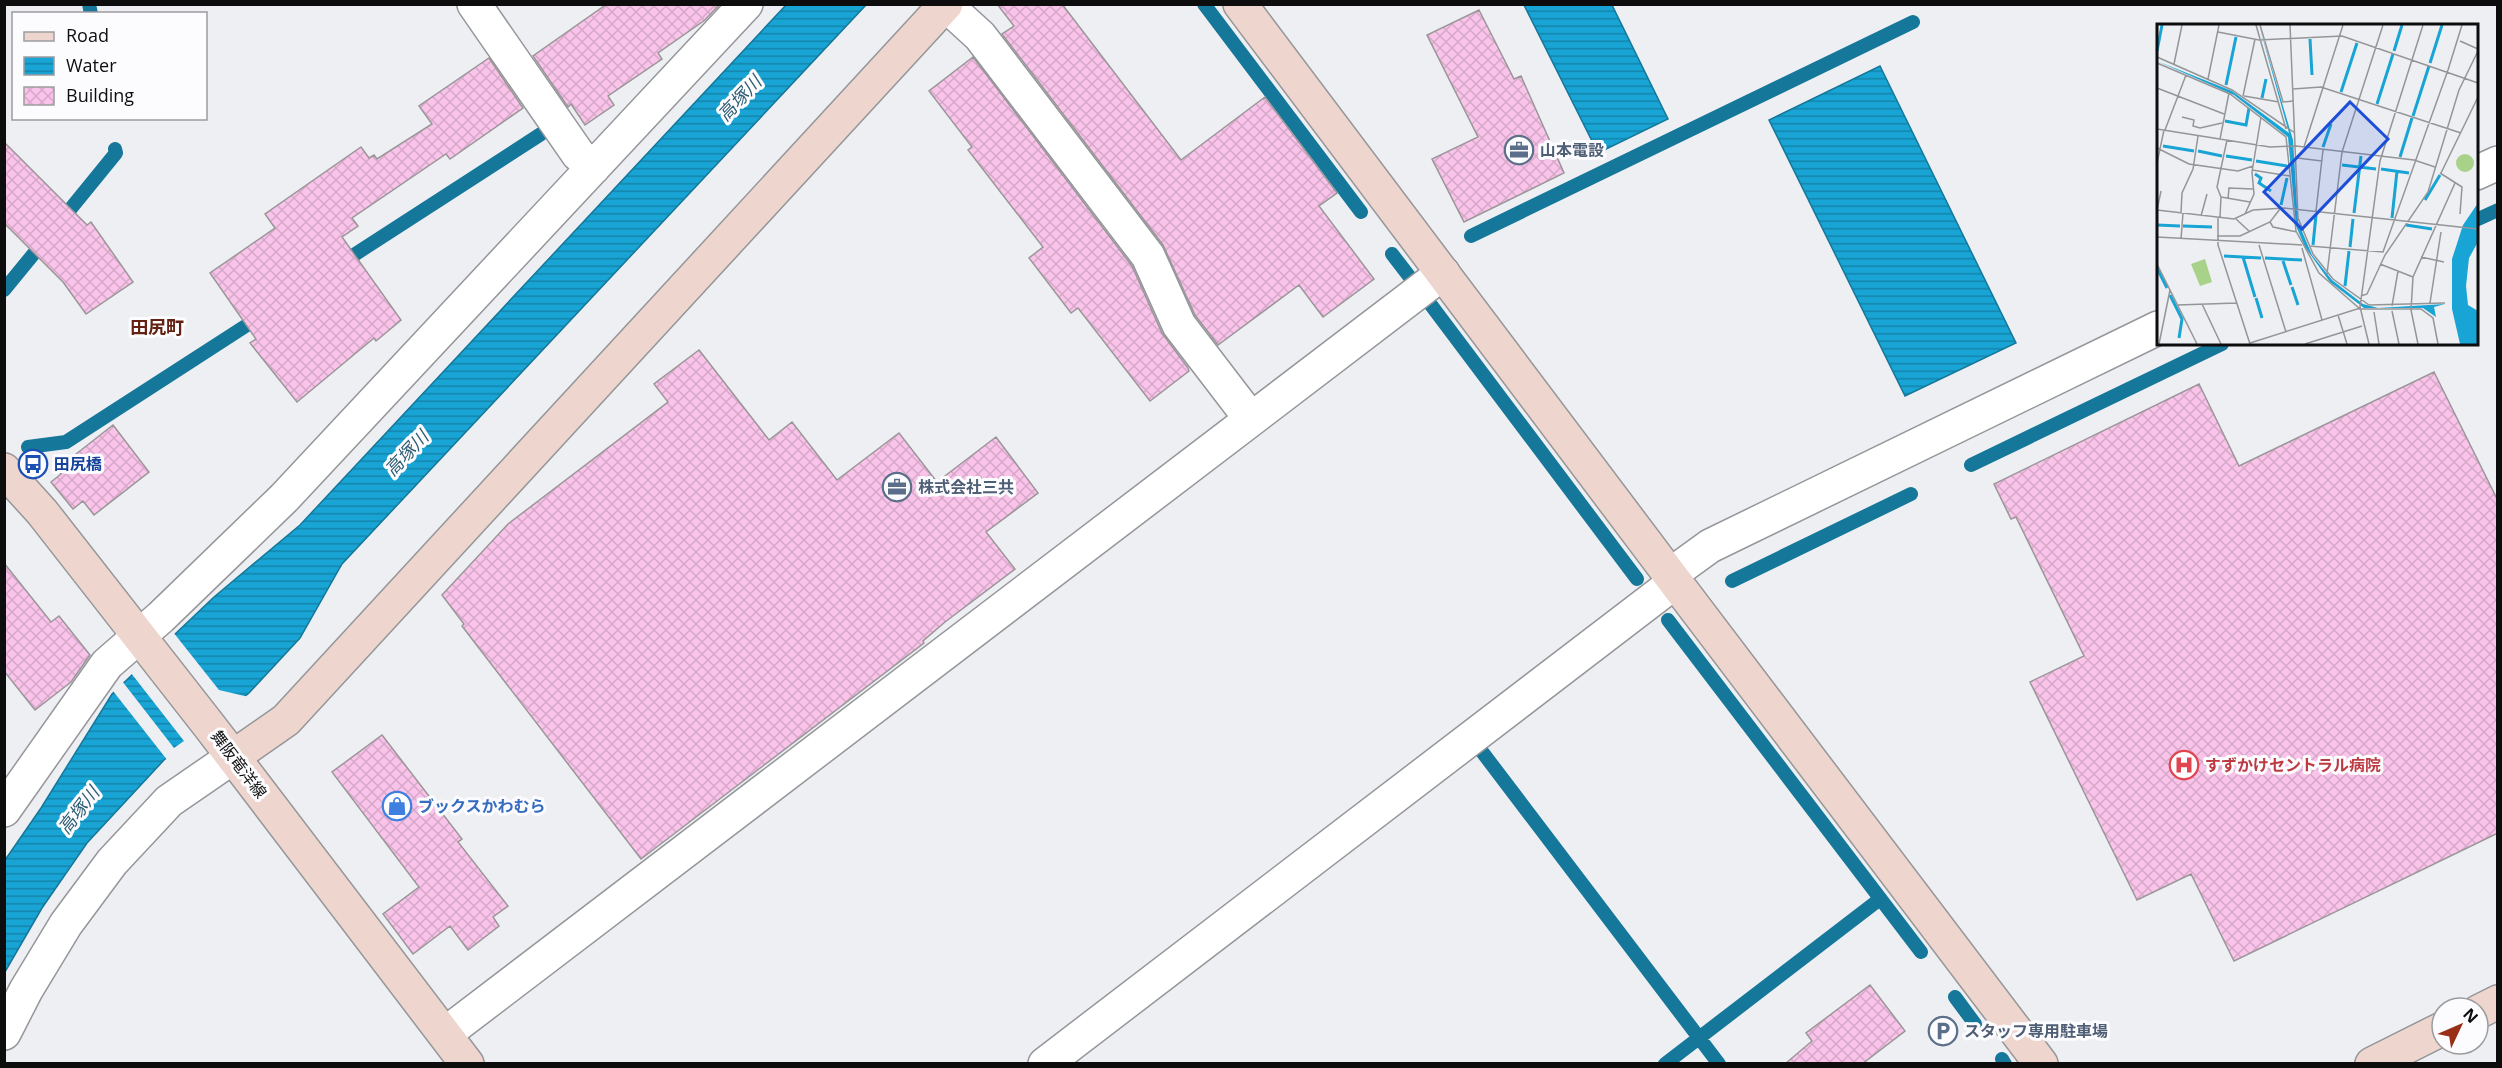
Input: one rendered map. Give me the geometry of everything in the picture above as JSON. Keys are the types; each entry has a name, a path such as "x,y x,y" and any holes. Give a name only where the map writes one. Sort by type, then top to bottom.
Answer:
{"street":[{"path":"474,4 578,154 593,168"},
{"path":"4,810 104,668 145,643 284,498 746,4"},
{"path":"1240,4 2041,1064"},
{"path":"4,1033 26,990 66,924 111,862 224,745 286,720 946,5 980,36 1148,256 1179,325 1251,419"},
{"path":"2478,172 2498,163"},
{"path":"445,1034 1443,273"},
{"path":"1045,1064 1673,579 1710,546 2157,328"},
{"name":"舞阪竜洋線","path":"4,470 42,512 145,643 467,1064"},
{"path":"2372,1064 2430,1035"}],"water":[{"name":"高塚川","path":"786,5 866,5 342,564 300,638 249,693 164,760 87,843 42,908 5,972 5,860 41,808 112,694 214,597 300,525"},
{"path":"1524,5 1612,5 1668,119 1598,153"},
{"path":"1880,66 2016,343 1905,396 1769,120"}],"pier":[{"path":"173,632 219,690 249,697 168,761 113,691 122,681 174,748 184,741 131,673"}],"building":[{"path":"607,4 720,4 705,20 658,53 662,59 608,96 614,105 585,125 571,104 568,107 533,56"},
{"path":"997,4 1062,4 1181,160 1265,97 1337,193 1319,206 1374,279 1323,317 1299,285 1218,345 1195,315 1163,245 1002,34 1014,26"},
{"path":"1479,10 1514,79 1521,76 1564,173 1464,222 1432,159 1478,137 1427,35"},
{"path":"973,57 1132,266 1162,333 1188,368 1189,371 1150,401 1078,308 1071,313 1029,258 1043,247 968,150 972,147 929,91"},
{"path":"489,58 523,108 450,159 446,154 352,218 358,226 342,237 401,320 376,341 374,338 297,402 250,343 256,339 210,273 275,228 265,214 361,147 369,158 374,155 377,159 432,124 419,106"},
{"path":"4,142 87,225 91,222 133,282 86,314 63,282 4,223"},
{"path":"699,350 769,440 792,422 837,480 899,433 937,482 996,437 1038,493 986,532 1015,569 945,622 923,641 924,643 641,859 462,626 464,624 442,595 508,524 668,402 654,384"},
{"path":"2434,372 2498,501 2498,833 2234,961 2191,874 2137,900 2030,682 2084,656 2016,517 2011,519 1994,484 2199,384 2239,466"},
{"path":"113,425 149,472 94,515 83,501 73,509 51,482 61,474 57,469"},
{"path":"4,563 51,622 59,616 90,655 71,682 35,710 4,671"},
{"path":"382,735 462,839 458,842 508,906 493,917 499,926 468,950 450,926 413,954 383,914 419,887 332,772"},
{"path":"1870,985 1905,1031 1862,1064 1785,1064 1812,1041 1806,1033"}],"waterway":[{"path":"89,4 91,12"},
{"path":"1204,4 1361,212"},
{"path":"1471,236 1913,22"},
{"path":"340,264 541,134"},
{"path":"59,223 116,153 115,149"},
{"path":"2478,219 2498,210"},
{"path":"4,290 45,240"},
{"path":"1392,254 1412,280"},
{"path":"1428,301 1637,579"},
{"path":"28,447 66,442 261,316"},
{"path":"1971,465 2220,345"},
{"path":"1732,581 1911,494"},
{"path":"1668,620 1921,952"},
{"path":"1483,753 1719,1064"},
{"path":"1665,1064 1880,899"},
{"path":"1955,997 1975,1024"},
{"path":"2002,1059 2005,1064"}],"place":[{"name":"山本電設","path":"1519,150"},
{"name":"田尻橋","path":"33,464"},
{"name":"株式会社三共","path":"897,487"},
{"name":"すずかけセントラル病院","path":"2184,765"},
{"name":"ブックスかわむら","path":"397,806"},
{"name":"スタッフ専用駐車場","path":"1943,1031"}],"district":[{"name":"田尻町","path":"157,327"}]}
